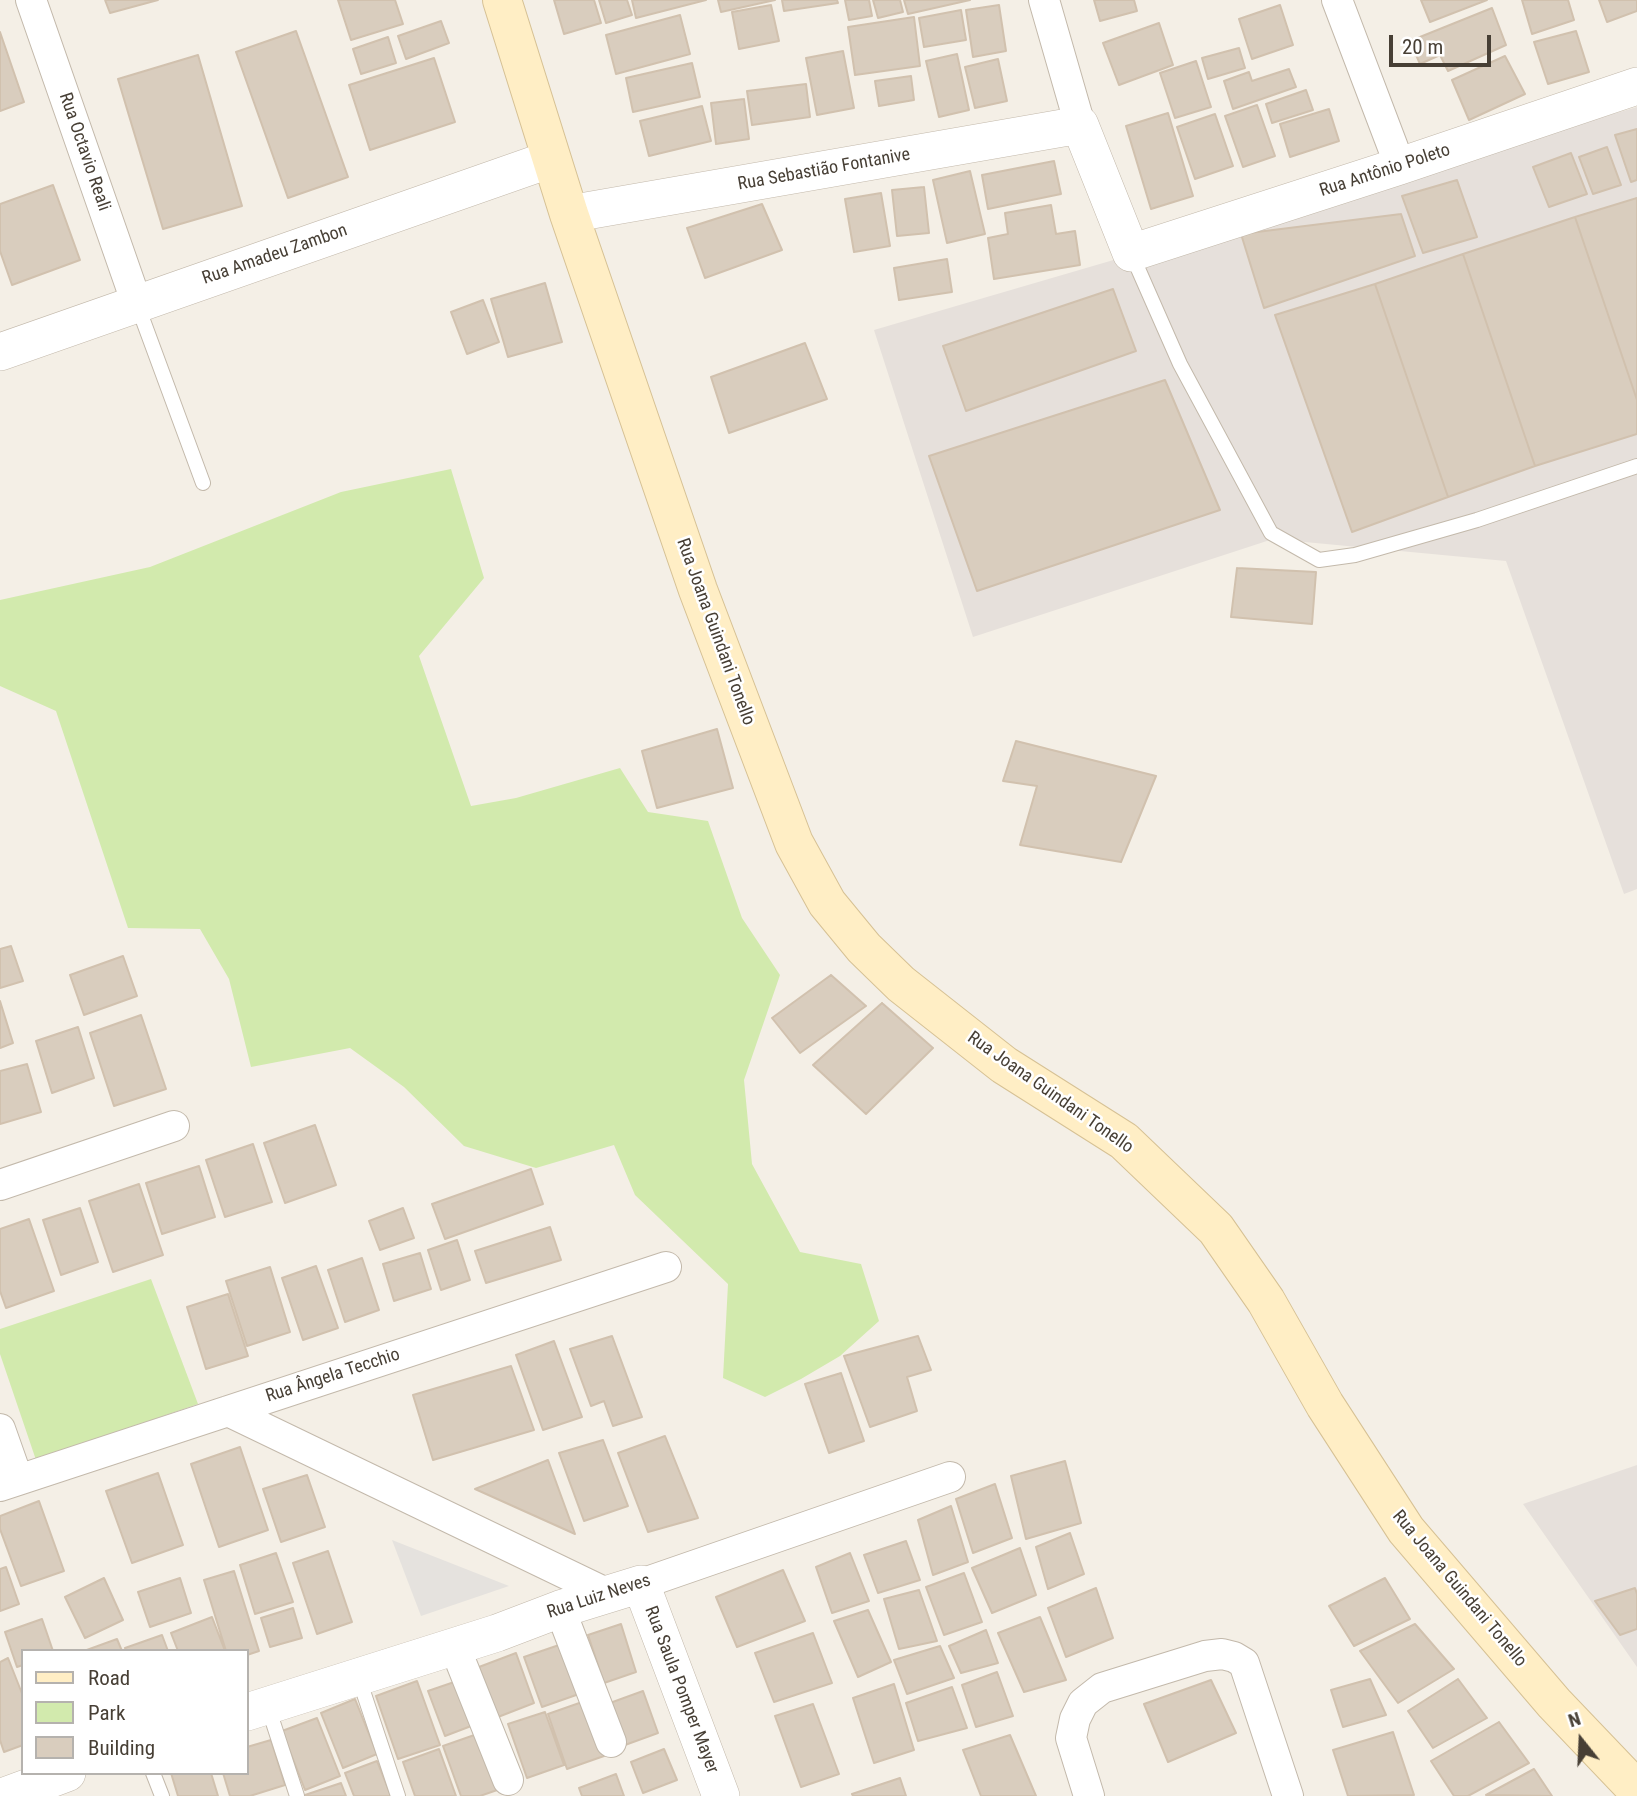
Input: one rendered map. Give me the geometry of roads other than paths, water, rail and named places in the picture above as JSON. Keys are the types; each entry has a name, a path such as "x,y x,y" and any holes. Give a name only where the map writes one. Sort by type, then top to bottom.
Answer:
{"main road":[{"name":"Rua Joana Guindani Tonello","path":"502,0 569,214 698,590 794,843 827,903 864,948 901,984 1004,1065 1124,1141 1216,1229 1266,1301 1325,1405 1406,1530 1554,1703 1637,1790"}],"street":[{"name":"Rua Octavio Reali","path":"31,0 137,304"},
{"path":"1044,0 1080,125 1131,253"},
{"path":"1336,0 1400,166"},
{"name":"Rua Antônio Poleto","path":"1131,253 1637,86"},
{"name":"Rua Sebastião Fontanive","path":"569,214 1080,125"},
{"name":"Rua Amadeu Zambon","path":"0,352 551,159"},
{"path":"0,1185 174,1126"},
{"name":"Rua Ângela Tecchio","path":"9,1483 666,1266"},
{"path":"228,1411 624,1589"},
{"path":"0,1429 9,1483"},
{"name":"Rua Luiz Neves","path":"257,1709 497,1633 560,1609 950,1477"},
{"name":"Rua Saula Pomper Mayer","path":"624,1589 721,1796"},
{"path":"560,1609 611,1742"},
{"path":"454,1645 508,1780"},
{"path":"1089,1796 1071,1738 1074,1719 1083,1703 1102,1688 1205,1656 1222,1654 1244,1663 1284,1785"},
{"path":"10,1795 63,1775"}],"lane":[{"path":"1131,253 1180,364 1271,533 1319,560 1355,555 1465,523 1637,466"},
{"path":"137,304 203,483"},
{"path":"358,1675 398,1796"},
{"path":"257,1709 297,1796"},
{"path":"154,1775 162,1796"}]}
